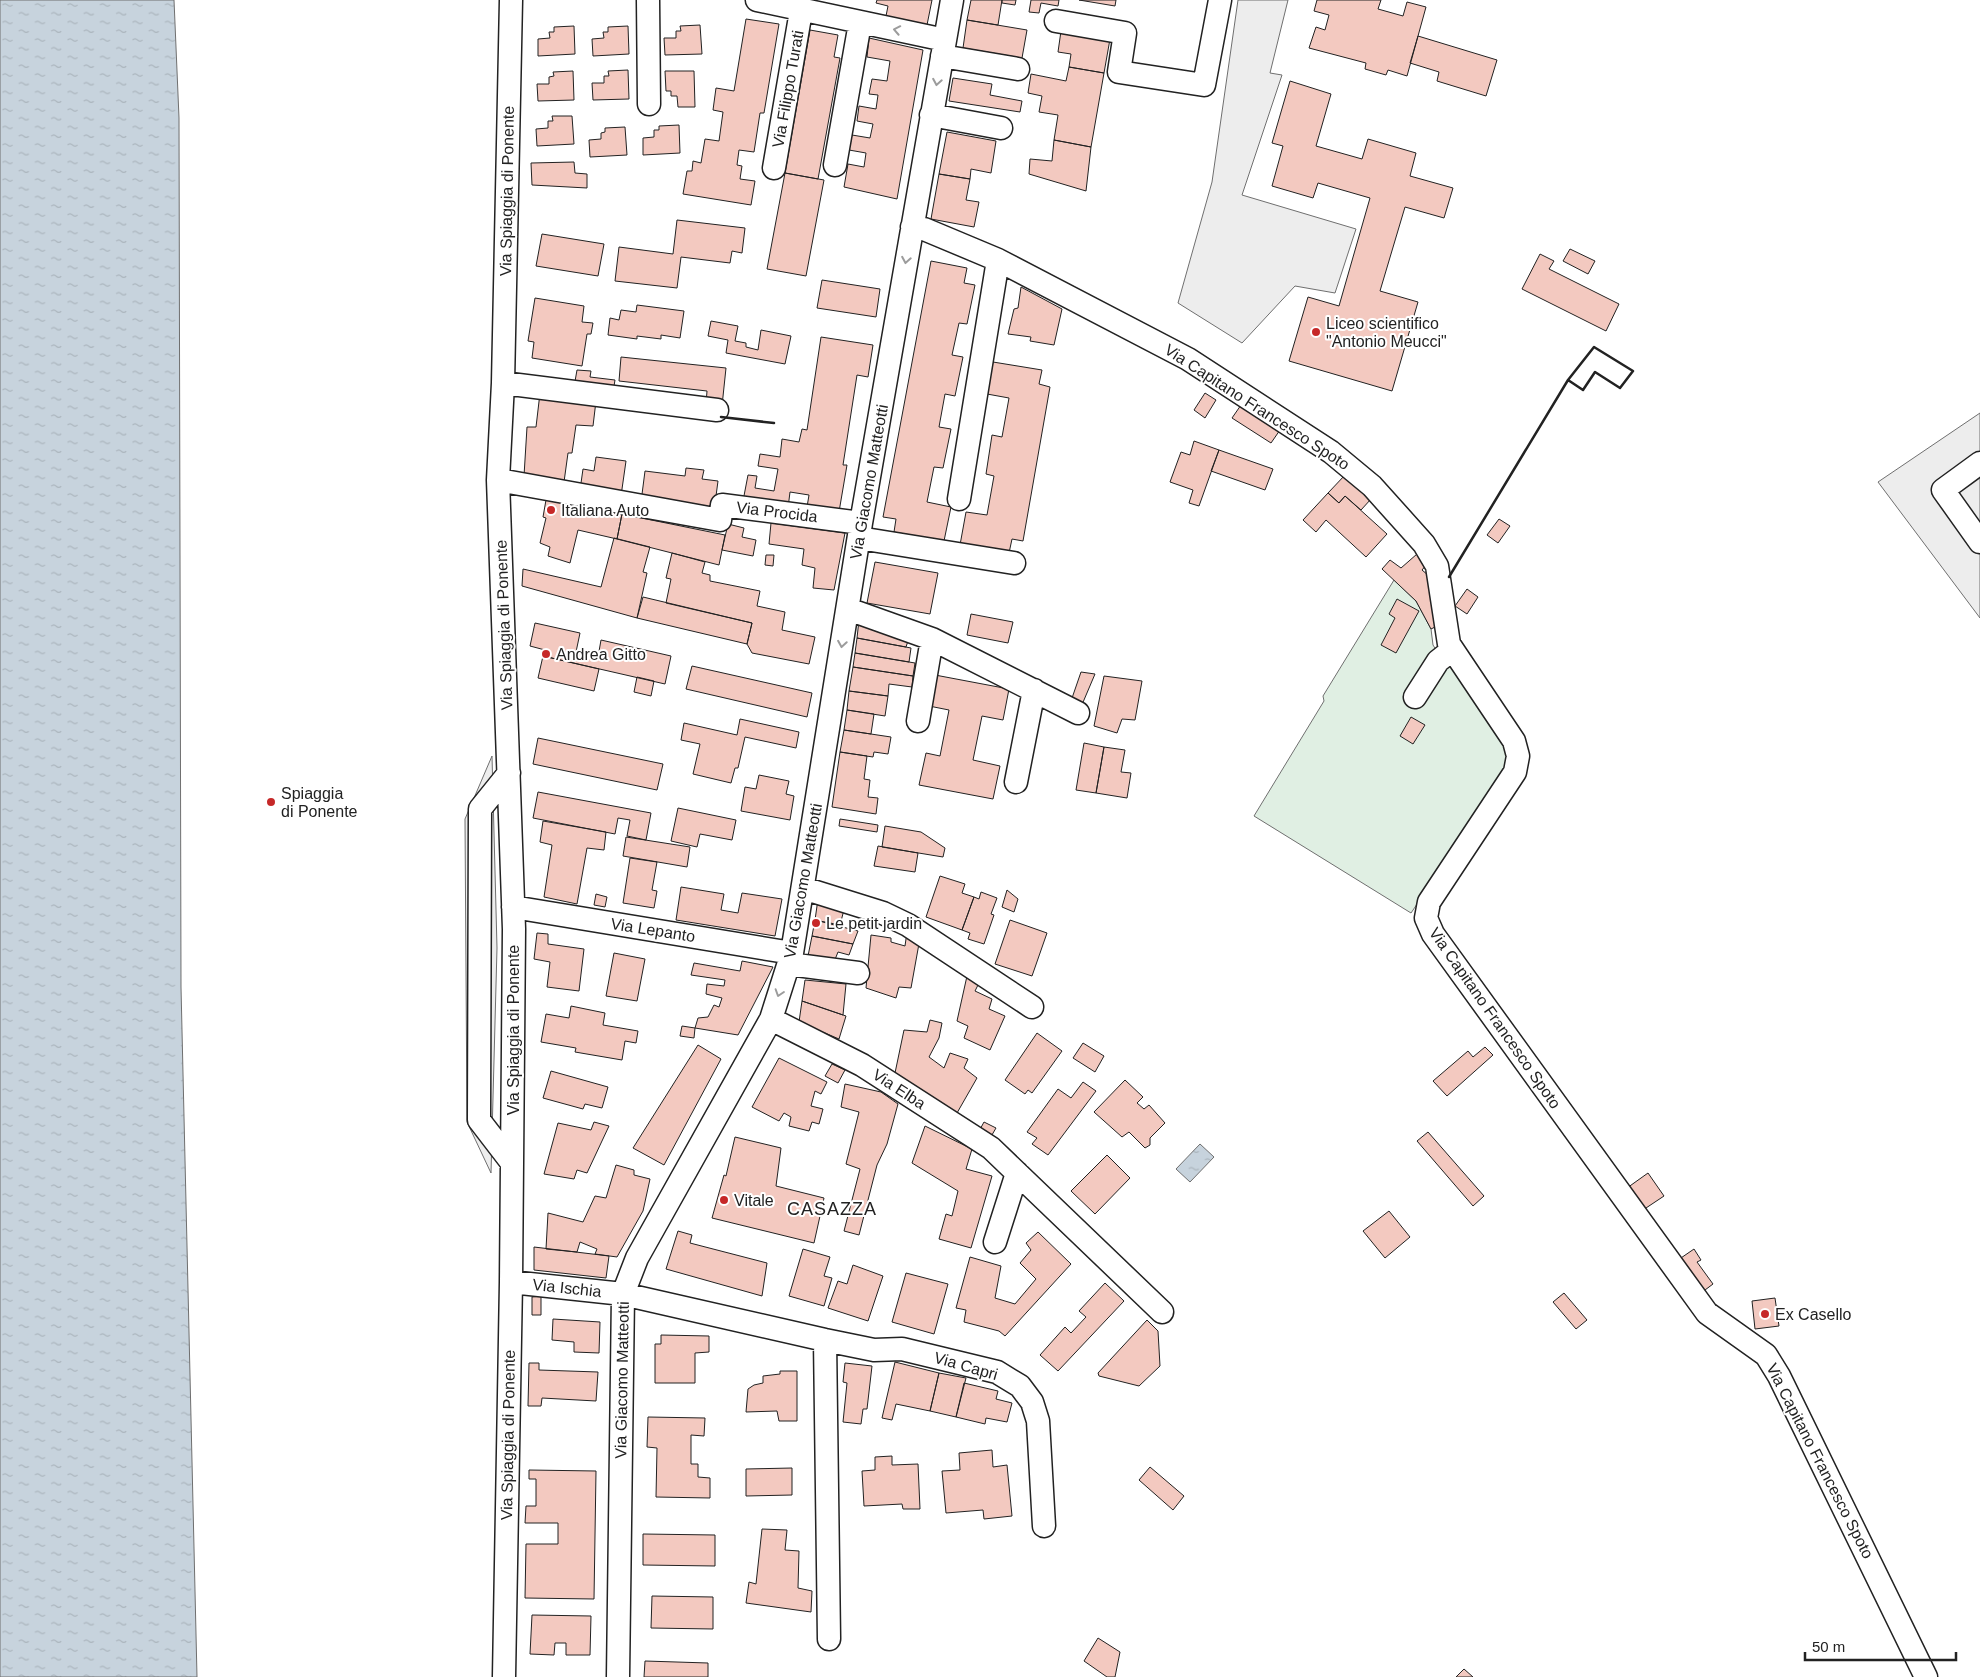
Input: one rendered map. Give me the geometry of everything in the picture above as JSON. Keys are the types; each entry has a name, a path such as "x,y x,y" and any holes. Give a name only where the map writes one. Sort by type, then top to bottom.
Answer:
{"street":[{"name":"Via Spiaggia di Ponente","path":"504,1677 512,1282 514,907 498,480 503,383 511,0"},
{"path":"648,0 650,104"},
{"name":"Via Filippo Turati","path":"757,0 860,24 1018,69"},
{"name":"Via Giacomo Matteotti","path":"618,1677 623,1294 637,1258 771,1019 790,958 804,882 860,530 952,0"},
{"path":"1056,21 1126,33 1119,72 1204,85 1220,0"},
{"name":"Via Filippo Turati","path":"774,168 801,11"},
{"path":"835,166 860,24"},
{"path":"931,115 1001,128"},
{"name":"Via Capitano Francesco Spoto","path":"912,227 998,260 1188,359 1331,452 1372,486 1424,544 1437,566 1449,644 1514,741 1518,756 1515,772 1429,902 1426,918 1433,934 1707,1313 1766,1355 1784,1384 1926,1677"},
{"path":"960,499 998,260"},
{"path":"503,383 717,410"},
{"path":"1980,463 1943,490 1980,542"},
{"name":"Via Procida","path":"498,480 720,520 722,505 860,530"},
{"path":"860,530 1014,564"},
{"path":"848,609 932,639 1078,713"},
{"path":"918,721 932,639"},
{"path":"1415,697 1438,660 1452,650"},
{"path":"1016,782 1034,690"},
{"path":"509,773 480,809 479,1120 512,1163"},
{"path":"804,882 822,879 913,916 988,968"},
{"path":"804,882 883,913 908,925 1032,1007"},
{"name":"Via Lepanto","path":"514,907 790,958 858,973"},
{"name":"Via Elba","path":"771,1019 862,1065 990,1148 1162,1312"},
{"path":"995,1242 1017,1173"},
{"name":"Via Ischia","path":"512,1282 623,1294"},
{"name":"Via Capri","path":"623,1294 826,1340 874,1350 902,1349 997,1372 1020,1386 1032,1402 1038,1421 1044,1526"},
{"path":"826,1340 829,1639"}],"green space":[{"path":"1394,580 1416,601 1431,629 1433,645 1445,664 1451,662 1503,736 1509,758 1504,776 1411,913 1254,816 1324,701 1323,696"}],"shaded area":[{"path":"1238,0 1288,0 1270,73 1282,75 1242,195 1356,229 1335,293 1295,286 1242,343 1178,303 1212,182"},
{"path":"1980,413 1980,618 1878,482"},
{"path":"492,756 497,948 491,1173 467,1122 465,819"}],"water":[{"path":"0,0 174,0 179,118 181,987 197,1677 0,1677"},
{"path":"1200,1144 1214,1157 1190,1182 1176,1169"}],"building":[{"path":"877,0 932,0 927,25 886,16 888,6 876,3"},
{"path":"971,0 1002,0 998,25 967,20"},
{"path":"1002,0 1016,0 1015,5 1002,3"},
{"path":"1031,0 1059,0 1058,6 1041,3 1039,13 1029,12"},
{"path":"1079,0 1116,0 1115,6"},
{"path":"1317,0 1381,0 1378,9 1403,16 1407,2 1426,7 1407,76 1388,70 1386,75 1365,69 1366,63 1309,48 1316,27 1325,30 1329,15 1314,11"},
{"path":"746,19 779,24 764,113 760,113 754,152 739,150 737,165 742,166 740,179 755,181 751,205 683,194 687,171 692,171 693,161 701,163 705,139 719,141 723,112 713,110 716,88 734,91"},
{"path":"967,20 1027,30 1022,58 963,48"},
{"path":"700,25 702,54 665,55 664,38 676,38 676,31 681,31 680,26"},
{"path":"574,26 575,54 538,56 538,39 550,38 549,32 554,32 554,27"},
{"path":"628,26 629,54 593,56 592,39 604,38 603,32 608,32 608,27"},
{"path":"810,30 838,35 834,57 840,58 818,179 785,173"},
{"path":"1061,31 1110,39 1104,73 1069,67 1071,54 1058,52"},
{"path":"1418,36 1497,60 1486,96 1437,81 1439,72 1410,63"},
{"path":"869,38 923,50 897,199 844,187 848,164 864,167 866,153 849,150 852,135 870,138 873,124 857,121 859,106 876,109 878,95 869,94 872,79 887,81 890,61 867,57"},
{"path":"1069,67 1104,73 1091,147 1054,140 1058,115 1039,112 1042,96 1028,93 1031,74 1066,81"},
{"path":"628,70 629,99 593,100 592,83 604,83 604,76 609,76 608,71"},
{"path":"573,71 574,100 538,101 537,84 549,84 549,77 554,76 553,72"},
{"path":"665,71 694,71 695,107 678,107 677,96 671,96 671,91 666,91"},
{"path":"953,78 992,84 990,95 1022,101 1020,112 949,101"},
{"path":"1290,81 1331,94 1316,146 1362,159 1368,139 1416,153 1410,176 1453,188 1444,218 1405,207 1380,291 1418,302 1392,391 1289,361 1308,297 1339,306 1370,198 1318,183 1313,198 1272,186 1283,146 1272,143"},
{"path":"552,116 572,116 574,144 537,146 536,129 548,128 548,121 553,121"},
{"path":"679,125 680,153 643,155 643,138 654,137 654,130 659,130 659,126"},
{"path":"625,127 627,155 590,157 589,140 601,139 601,133 605,132 605,128"},
{"path":"947,132 996,141 991,173 971,169 970,179 939,174"},
{"path":"1054,140 1091,147 1086,191 1029,174 1030,159 1052,161"},
{"path":"574,162 575,173 587,174 587,188 532,185 531,163"},
{"path":"785,173 824,180 806,276 767,269"},
{"path":"939,174 970,179 966,200 979,202 974,227 931,219"},
{"path":"677,220 745,228 742,253 732,251 730,263 681,257 677,288 615,281 619,247 673,254"},
{"path":"542,234 604,244 598,276 536,266"},
{"path":"1570,249 1595,261 1588,274 1563,261"},
{"path":"1540,254 1554,261 1549,269 1619,304 1606,331 1522,289"},
{"path":"931,261 967,268 964,283 975,285 967,324 959,323 952,355 963,357 955,396 945,394 939,427 951,429 943,468 934,467 927,502 951,507 944,541 894,532 896,519 883,517"},
{"path":"822,280 880,289 876,317 817,308"},
{"path":"1021,287 1062,309 1054,345 1030,341 1031,337 1008,334 1014,309 1018,308"},
{"path":"535,298 584,306 582,322 593,323 591,334 587,334 582,366 532,358 534,342 528,341"},
{"path":"637,305 684,311 680,338 661,335 661,339 637,336 637,339 608,335 610,318 619,320 621,310 636,312"},
{"path":"711,321 738,326 735,341 746,343 746,347 758,350 761,330 791,336 785,364 726,353 728,340 708,336"},
{"path":"821,337 873,345 868,377 857,375 843,465 847,465 839,512 807,507 809,495 790,492 788,508 743,501 748,475 757,476 755,488 774,491 778,469 758,466 760,454 780,457 782,439 799,442 802,429 807,430"},
{"path":"621,357 726,368 722,406 706,404 707,391 619,381"},
{"path":"993,362 1042,370 1039,384 1050,387 1023,541 1012,539 1009,553 960,545 966,512 987,515 994,476 986,474 992,435 1002,437 1009,398 987,394"},
{"path":"577,370 591,371 590,377 615,380 613,392 574,387"},
{"path":"540,393 596,401 593,426 576,425 572,453 568,453 564,482 524,476 527,427 536,427"},
{"path":"1205,393 1216,400 1205,418 1194,410"},
{"path":"1241,405 1280,430 1271,443 1232,418"},
{"path":"1194,441 1219,450 1199,506 1189,503 1193,490 1170,482 1181,452 1190,455"},
{"path":"1219,450 1273,469 1265,490 1211,471"},
{"path":"596,457 626,461 621,496 580,490 583,469 594,471"},
{"path":"686,468 704,470 702,479 718,481 714,511 641,502 645,471 685,476"},
{"path":"1345,475 1371,499 1361,510 1345,496 1339,503 1328,493"},
{"path":"1328,493 1339,503 1345,496 1387,534 1366,557 1326,520 1316,532 1303,520"},
{"path":"546,500 622,514 617,539 578,530 570,563 548,556 550,547 540,543 546,518 543,517"},
{"path":"622,514 725,535 719,565 617,539"},
{"path":"1499,519 1510,526 1498,543 1487,535"},
{"path":"771,523 845,533 834,590 813,588 815,568 802,565 804,549 769,544"},
{"path":"728,524 744,528 742,537 756,540 753,556 722,550"},
{"path":"614,538 650,547 643,572 647,573 637,618 522,586 523,569 601,587"},
{"path":"672,553 705,562 702,573 710,575 710,581 760,591 757,606 785,612 782,630 815,637 809,664 752,653 747,644 752,623 666,603 671,579 666,578"},
{"path":"1417,554 1427,564 1422,570 1435,581 1441,624 1431,629 1416,601 1382,569 1390,560 1401,568"},
{"path":"766,555 774,555 773,566 765,565"},
{"path":"875,562 938,573 930,614 867,603"},
{"path":"1467,589 1478,597 1467,614 1455,606"},
{"path":"643,597 752,623 747,644 637,618"},
{"path":"1397,599 1419,611 1396,653 1381,645 1395,618 1389,614"},
{"path":"971,614 1013,622 1008,643 967,635"},
{"path":"859,620 909,638 906,647 857,638"},
{"path":"535,623 580,633 576,652 598,657 601,640 671,656 665,684 543,656 545,650 530,646"},
{"path":"857,638 911,648 909,662 855,653"},
{"path":"855,653 915,663 913,676 853,667"},
{"path":"543,656 599,669 594,691 538,678"},
{"path":"692,666 812,693 807,717 686,689"},
{"path":"853,667 913,676 912,687 889,684 888,696 849,691"},
{"path":"1081,672 1095,674 1081,707 1071,701"},
{"path":"935,675 1009,689 1003,720 982,716 973,760 1000,766 993,799 919,785 926,753 940,756 949,710 929,706"},
{"path":"1104,676 1142,681 1135,720 1122,719 1117,733 1094,726"},
{"path":"637,677 654,681 651,696 634,692"},
{"path":"849,691 888,696 885,716 847,710"},
{"path":"847,710 874,714 871,734 844,730"},
{"path":"1411,717 1425,725 1413,744 1400,736"},
{"path":"740,719 799,732 796,748 745,737 738,768 735,768 731,783 693,774 700,744 681,740 684,723 737,735"},
{"path":"844,730 891,737 888,754 874,752 873,757 840,752"},
{"path":"538,738 663,764 657,790 533,764"},
{"path":"1084,743 1104,747 1096,793 1076,790"},
{"path":"1104,747 1125,750 1121,772 1131,773 1127,798 1096,793"},
{"path":"840,752 867,756 864,779 870,780 868,797 878,798 876,814 832,807"},
{"path":"759,775 789,781 786,794 794,796 790,820 741,811 745,787 756,789"},
{"path":"538,792 651,813 646,840 627,836 630,820 618,818 615,834 533,818"},
{"path":"678,808 736,820 732,840 700,834 697,847 671,841"},
{"path":"840,819 878,825 877,832 839,826"},
{"path":"543,821 606,832 604,850 587,848 577,904 544,897 552,845 540,842"},
{"path":"885,826 921,832 945,848 943,857 882,847"},
{"path":"626,837 690,847 687,867 623,856"},
{"path":"878,846 918,853 915,872 874,866"},
{"path":"630,858 657,862 652,890 657,891 654,908 623,903"},
{"path":"940,876 965,884 962,893 974,897 962,930 926,917"},
{"path":"681,887 724,894 721,910 738,913 742,893 782,899 775,936 676,920"},
{"path":"1007,890 1018,899 1014,912 1002,907"},
{"path":"981,892 997,898 991,914 994,915 984,944 968,939 970,933 962,930 974,897 979,899"},
{"path":"596,894 607,897 605,907 594,905"},
{"path":"818,899 845,906 840,925 815,920"},
{"path":"815,920 858,931 853,944 812,936"},
{"path":"1010,920 1047,933 1032,976 995,964"},
{"path":"907,932 920,938 911,988 899,987 896,998 866,988 871,935 891,938 891,942 905,946"},
{"path":"537,933 548,934 548,944 584,949 579,991 547,987 550,962 534,959"},
{"path":"812,936 853,944 849,955 838,952 834,962 808,956"},
{"path":"614,953 645,959 637,1001 606,996"},
{"path":"742,961 773,967 738,1035 695,1028 698,1018 708,1017 714,1005 719,1007 722,998 706,994 707,984 724,986 725,980 691,975 694,963 740,971"},
{"path":"967,976 979,983 975,991 992,999 989,1009 1005,1016 990,1050 964,1038 968,1026 957,1021"},
{"path":"805,980 846,984 843,1015 802,1001"},
{"path":"802,1001 846,1016 839,1039 799,1022"},
{"path":"571,1006 605,1013 603,1025 638,1031 636,1043 625,1041 622,1060 575,1052 576,1048 541,1042 546,1014 569,1018"},
{"path":"930,1020 942,1023 939,1038 929,1057 944,1068 950,1053 968,1059 964,1068 977,1078 957,1113 895,1073 904,1030 927,1032"},
{"path":"682,1026 695,1028 694,1038 680,1036"},
{"path":"1037,1033 1062,1051 1032,1093 1028,1090 1025,1094 1005,1080"},
{"path":"1083,1043 1104,1056 1095,1072 1073,1058"},
{"path":"698,1045 721,1059 664,1165 633,1148"},
{"path":"1485,1047 1493,1055 1447,1096 1433,1081 1468,1051 1473,1057"},
{"path":"779,1058 827,1082 821,1094 815,1091 811,1106 823,1109 819,1124 812,1122 809,1131 789,1126 791,1117 784,1113 779,1121 752,1107"},
{"path":"832,1064 845,1070 838,1083 825,1076"},
{"path":"551,1071 608,1087 602,1108 585,1104 583,1109 543,1098"},
{"path":"1125,1080 1143,1097 1137,1103 1144,1109 1149,1105 1165,1123 1150,1138 1150,1145 1145,1148 1129,1132 1122,1137 1094,1112"},
{"path":"1083,1082 1096,1091 1048,1155 1032,1144 1037,1138 1027,1132 1058,1089 1071,1098"},
{"path":"845,1084 881,1092 898,1104 887,1144 877,1165 859,1235 844,1231 860,1169 846,1164 859,1112 841,1107"},
{"path":"594,1122 609,1126 587,1173 577,1170 574,1179 544,1174 558,1123 591,1130"},
{"path":"984,1122 996,1128 989,1140 978,1133"},
{"path":"925,1126 972,1149 966,1169 992,1176 971,1248 939,1239 946,1214 952,1216 958,1191 912,1163"},
{"path":"1428,1132 1484,1196 1473,1206 1417,1141"},
{"path":"735,1137 781,1148 776,1186 824,1198 814,1243 712,1218 724,1175 726,1176"},
{"path":"1107,1155 1130,1178 1095,1214 1071,1191"},
{"path":"616,1165 634,1170 634,1175 650,1179 643,1211 617,1257 595,1254 597,1249 580,1242 577,1252 546,1249 548,1213 583,1222 595,1196 606,1198"},
{"path":"1648,1173 1664,1196 1643,1210 1627,1188"},
{"path":"1389,1211 1410,1237 1385,1258 1363,1231"},
{"path":"678,1231 692,1235 690,1243 767,1263 762,1296 666,1269"},
{"path":"1038,1232 1071,1264 1005,1336 999,1331 964,1322 966,1310 956,1308 970,1257 1001,1266 995,1298 1015,1304 1036,1279 1020,1263 1031,1250 1026,1243"},
{"path":"534,1247 609,1256 606,1278 534,1270"},
{"path":"803,1249 830,1257 824,1276 832,1278 824,1306 789,1296"},
{"path":"1694,1249 1701,1260 1697,1262 1713,1284 1701,1293 1678,1260"},
{"path":"853,1265 883,1276 868,1321 828,1308 838,1281 847,1284"},
{"path":"906,1273 948,1284 934,1334 892,1322"},
{"path":"1105,1283 1124,1301 1058,1371 1040,1355 1065,1327 1071,1333 1086,1317 1079,1311"},
{"path":"1564,1293 1587,1320 1576,1329 1553,1302"},
{"path":"541,1296 541,1315 532,1315 532,1297"},
{"name":"Ex Casello","path":"1775,1298 1779,1326 1755,1329 1752,1301"},
{"path":"553,1319 600,1322 599,1353 574,1352 574,1342 552,1340"},
{"path":"1147,1320 1158,1331 1160,1366 1139,1386 1099,1376 1098,1373"},
{"path":"661,1335 709,1336 709,1352 695,1353 695,1383 655,1383 655,1344 661,1344"},
{"path":"895,1362 939,1373 930,1411 896,1404 892,1420 882,1418"},
{"path":"529,1363 539,1363 539,1370 598,1372 596,1401 542,1398 541,1406 528,1406"},
{"path":"845,1363 872,1366 867,1409 863,1409 861,1424 843,1422 847,1383 843,1382"},
{"path":"780,1371 797,1371 797,1421 779,1421 777,1411 746,1412 748,1389 763,1383 763,1376 780,1374"},
{"path":"939,1373 966,1378 956,1417 930,1411"},
{"path":"964,1383 998,1391 996,1399 1012,1403 1007,1422 986,1418 985,1424 956,1417"},
{"path":"648,1417 705,1418 704,1436 691,1435 691,1464 698,1464 698,1477 710,1478 710,1498 656,1497 657,1448 647,1447"},
{"path":"992,1450 993,1467 1007,1465 1012,1516 984,1519 983,1510 946,1513 942,1471 960,1470 959,1453"},
{"path":"892,1456 892,1465 918,1464 920,1509 903,1509 902,1504 864,1506 862,1471 875,1470 875,1457"},
{"path":"1150,1467 1184,1496 1173,1510 1139,1480"},
{"path":"792,1468 792,1495 746,1496 746,1469"},
{"path":"529,1470 596,1471 594,1599 525,1598 526,1544 558,1544 558,1523 525,1523 526,1506 536,1506 536,1479 529,1479"},
{"path":"762,1529 787,1530 785,1550 799,1551 798,1588 812,1591 811,1612 746,1603 749,1582 756,1584"},
{"path":"643,1534 715,1535 715,1566 643,1565"},
{"path":"652,1596 713,1597 713,1629 651,1628"},
{"path":"532,1615 591,1616 590,1655 566,1655 566,1643 555,1643 554,1655 530,1654"},
{"path":"1098,1638 1120,1652 1115,1677 1107,1677 1084,1661"},
{"path":"645,1661 708,1663 708,1677 644,1677"},
{"path":"1464,1669 1473,1677 1456,1677"}],"wall":[{"path":"1449,577 1568,380 1594,347 1633,371 1620,388 1595,372 1583,390 1568,380"},
{"path":"721,417 774,423"}],"place":[{"name":"Liceo scientifico \"Antonio Meucci\"","path":"1316,332"},
{"name":"Italiana Auto","path":"551,510"},
{"name":"Andrea Gitto","path":"546,654"},
{"name":"Spiaggia di Ponente","path":"271,802"},
{"name":"Le petit jardin","path":"816,923"},
{"name":"Vitale","path":"724,1200"},
{"name":"Ex Casello","path":"1765,1314"}],"district":[{"name":"CASAZZA","path":"832,1209"}]}
